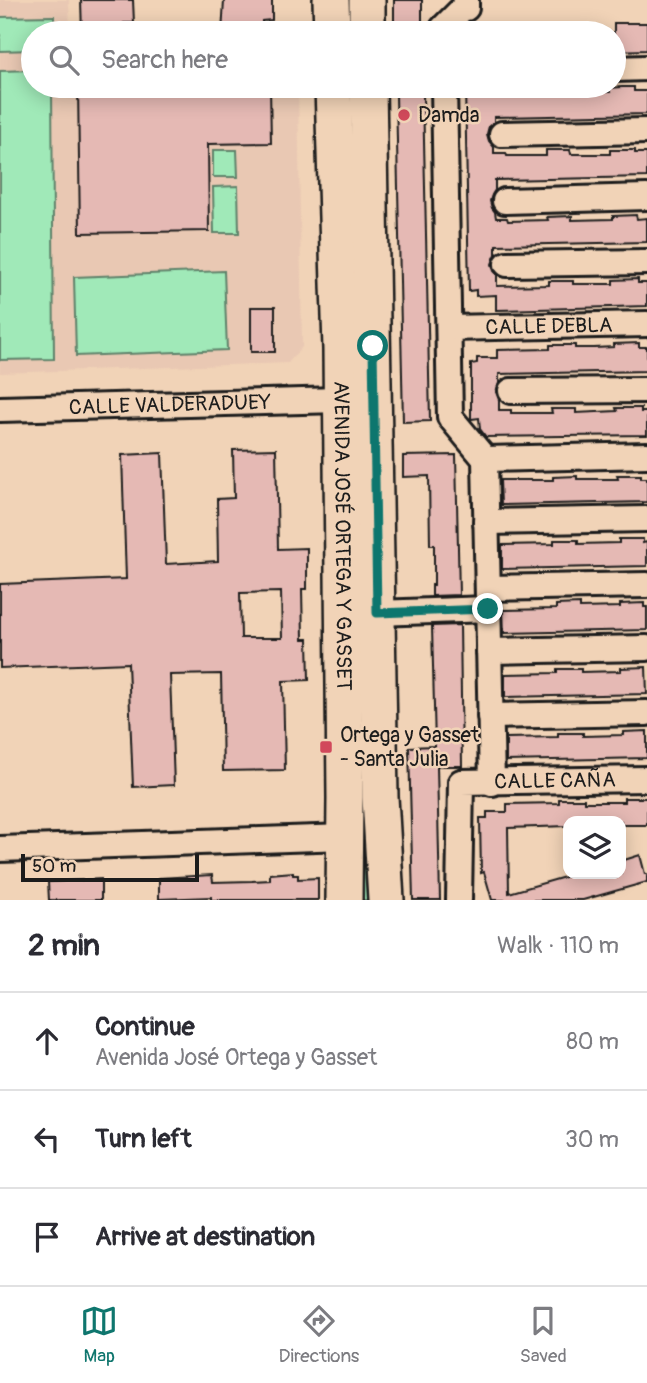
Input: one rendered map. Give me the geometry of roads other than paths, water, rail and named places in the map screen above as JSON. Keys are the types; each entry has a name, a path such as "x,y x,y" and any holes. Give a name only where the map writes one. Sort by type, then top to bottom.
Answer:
{"main road":[{"path":"331,0 332,21"},
{"path":"367,0 368,21"},
{"name":"AVENIDA JOSÉ ORTEGA Y GASSET","path":"333,98 341,349 344,900"},
{"name":"AVENIDA JOSÉ ORTEGA Y GASSET","path":"368,98 381,819 386,900"}],"street":[{"path":"450,21 466,8 466,0"},
{"path":"626,69 647,68"},
{"path":"444,98 450,416 485,459 492,783"},
{"path":"502,134 647,131"},
{"path":"505,201 647,197"},
{"path":"507,264 647,262"},
{"name":"CALLE DEBLA","path":"449,328 647,324"},
{"path":"511,391 647,390"},
{"name":"CALLE VALDERADUEY","path":"0,409 340,400"},
{"path":"485,459 647,455"},
{"path":"486,522 647,519"},
{"path":"377,613 488,599 647,585"},
{"path":"489,651 647,648"},
{"path":"490,716 647,713"},
{"name":"CALLE CAÑA","path":"459,900 461,782 647,779"},
{"path":"0,849 345,837"}],"place":[{"name":"Damda","path":"404,115"},
{"name":"Ortega y Gasset - Santa Julia","path":"326,747"}]}
